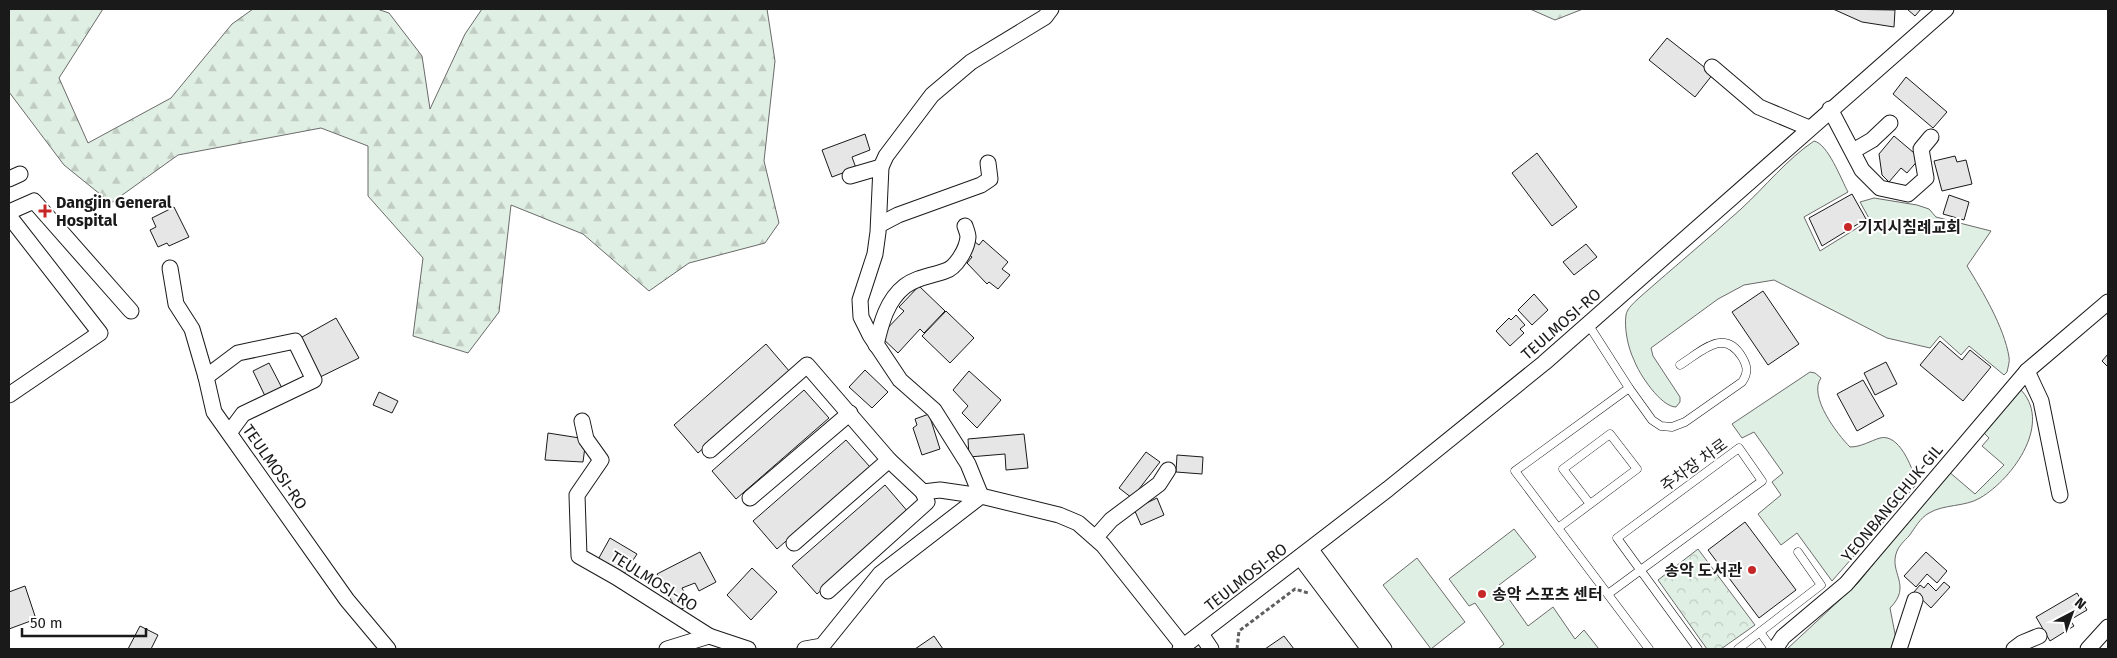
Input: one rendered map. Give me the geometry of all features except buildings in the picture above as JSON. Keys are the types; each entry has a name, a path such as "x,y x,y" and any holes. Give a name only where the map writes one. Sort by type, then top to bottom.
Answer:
{"street":[{"path":"805,649 822,646 880,574 981,496 968,464 934,410 900,380 876,344 861,317 860,300 875,254 879,225 881,167 886,156 932,96 971,62 1045,17 1051,9"},
{"name":"TEULMOSI-RO","path":"923,492 940,490 981,496 1059,515 1078,523 1096,538 1182,648 1486,410 1588,324 1946,9"},
{"path":"1712,67 1759,106 1809,128"},
{"path":"1830,110 1862,170 1880,188 1908,194 1926,178 1921,149 1930,136"},
{"path":"1853,151 1872,140 1890,123"},
{"path":"879,225 898,215 981,185 990,179 988,163"},
{"path":"850,176 881,167"},
{"path":"9,212 34,201 131,311"},
{"path":"9,216 100,333 9,395"},
{"path":"876,344 885,314 893,299 904,287 916,279 946,271 959,259 968,237 965,226"},
{"name":"TEULMOSI-RO","path":"170,268 176,304 192,329 214,412 347,600 388,649"},
{"name":"YEONBANGCHUK-GIL","path":"1774,649 1783,637 1846,584 2028,371 2108,302"},
{"path":"206,377 238,353 295,341 314,380 243,414 229,433"},
{"path":"710,450 808,365 889,460 923,492 927,502 828,591"},
{"path":"2028,371 2041,401 2060,495"},
{"path":"750,498 850,413"},
{"name":"TEULMOSI-RO","path":"582,421 586,439 601,460 577,495 579,556 616,577 709,636 748,649"},
{"path":"794,542 889,460"},
{"path":"1096,538 1111,520 1159,484 1168,470"},
{"path":"1305,553 1369,649"},
{"path":"1305,553 1384,649"},
{"path":"1899,649 1915,600"},
{"path":"2088,649 2108,627"},
{"path":"1201,634 1211,649"},
{"path":"667,649 709,636"},
{"path":"2014,649 2022,643 2039,636"}],"lane":[{"path":"1588,324 1628,388 1652,420 1661,426 1672,427 1685,422 1742,382 1747,374 1746,364 1739,352 1731,344 1720,342 1680,365"},
{"path":"1628,388 1515,470 1649,649"},
{"name":"주차장 차로","path":"1558,528 1637,469 1610,434 1563,469 1590,504"},
{"name":"주차장 차로","path":"1608,594 1640,570 1762,481 1739,448 1617,538 1640,570 1698,649"},
{"path":"1738,649 1821,585 1798,552"},
{"path":"1760,632 1774,649"}],"path":[{"path":"1237,649 1238,631 1295,589 1310,594"}],"green space":[{"path":"9,9 103,9 59,78 88,143 171,98 232,24 253,9 377,9 389,13 422,56 430,109 465,34 482,9 767,9 775,61 764,161 779,223 765,243 689,263 649,291 583,234 511,205 499,312 468,353 413,336 423,258 368,196 368,146 321,128 178,155 111,203 64,165 9,92"},
{"path":"1530,9 1583,9 1555,20"},
{"path":"1814,141 1824,148 1829,155 1848,192 1804,217 1820,251 1870,220 1860,202 1874,198 1917,205 1929,209 1936,217 1991,231 1967,266 1986,298 2003,334 2009,359 2007,372 2004,375 1969,346 1961,355 1940,336 1930,348 1887,338 1774,280 1744,285 1718,299 1651,348 1653,356 1680,397 1680,402 1676,407 1670,406 1651,389 1630,350 1626,326 1628,310 1631,305 1741,209 1794,156"},
{"path":"1810,372 1815,373 1821,378 1818,386 1818,395 1821,404 1838,433 1850,447 1862,445 1880,438 1887,438 1893,441 1904,452 1916,481 1915,486 1832,581 1797,533 1781,545 1758,514 1781,495 1772,482 1783,473 1754,432 1742,438 1732,424"},
{"path":"2019,388 2029,401 2032,416 2031,432 2017,463 1993,489 1980,498 1968,503 1941,508 1926,515 1898,549 1895,566 1900,592 1897,600 1890,608 1896,639 1892,649 1787,649 1858,583 1948,471 1975,494 2004,465 1982,446 1989,438 1982,431"},
{"name":"송악 스포츠 센터","path":"1514,529 1536,557 1499,585 1528,626 1553,607 1575,639 1584,630 1599,649 1498,649 1504,644 1475,603 1469,606 1449,579"},
{"path":"1698,549 1755,625 1721,649 1707,649 1658,580"},
{"path":"1417,558 1465,622 1431,649 1383,585"}],"place":[{"name":"Dangjin General Hospital","path":"45,211"},
{"name":"기지시침례교회","path":"1848,227"},
{"name":"송악 도서관","path":"1752,570"},
{"name":"송악 스포츠 센터","path":"1482,594"}]}
